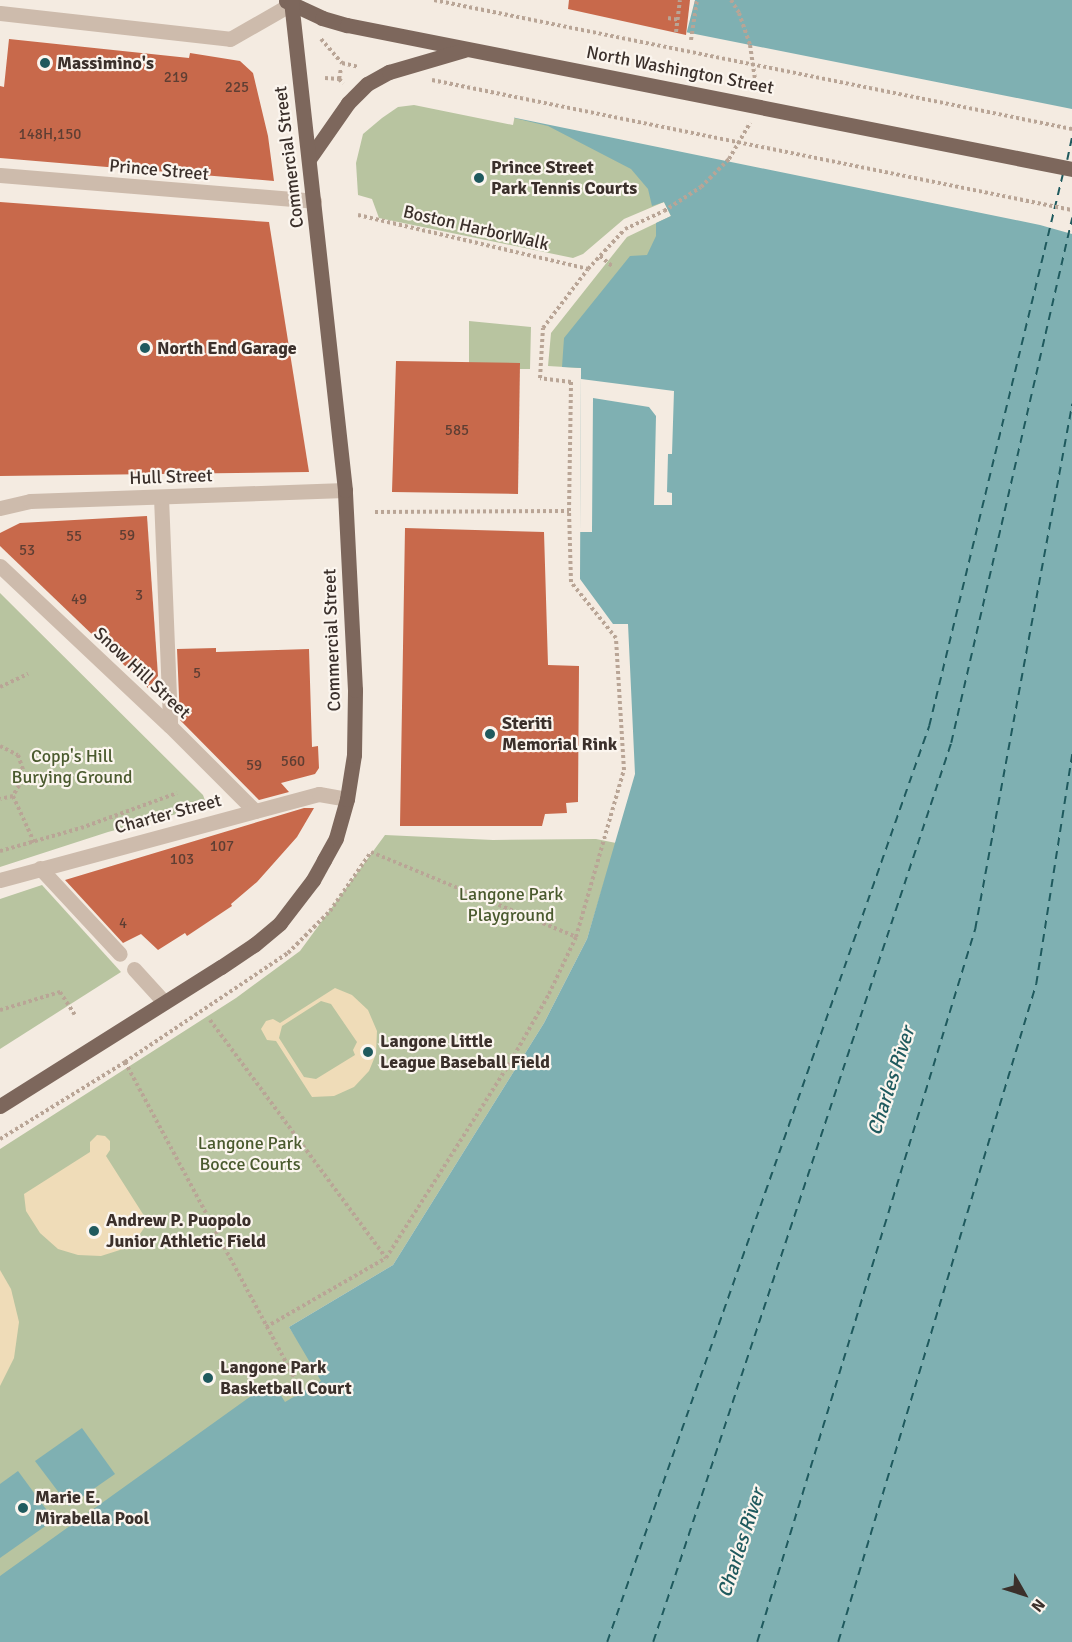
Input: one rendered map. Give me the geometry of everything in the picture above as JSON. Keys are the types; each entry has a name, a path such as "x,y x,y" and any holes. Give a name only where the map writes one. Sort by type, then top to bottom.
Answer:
{"main road":[{"name":"North Washington Street","path":"289,1 337,23 1072,169"},
{"name":"Commercial Street","path":"0,1106 254,945 280,922 319,870 336,838 347,799 354,755 355,690 345,490 314,201 289,1"},
{"path":"309,159 348,103 367,84 389,72 471,49"}],"street":[{"path":"0,13 231,39 289,1"},
{"name":"Prince Street","path":"0,175 314,201"},
{"name":"Hull Street","path":"0,508 30,501 345,490"},
{"path":"161,497 170,726"},
{"name":"Snow Hill Street","path":"0,566 170,726 255,811"},
{"name":"Charter Street","path":"0,880 40,867 319,794 347,799"},
{"path":"40,867 120,954"},
{"path":"134,969 165,1002"}],"path":[{"name":"North Washington Street","path":"434,0 1072,129"},
{"path":"676,32 680,0"},
{"path":"691,40 697,0"},
{"path":"668,18 678,20"},
{"path":"325,78 339,79 341,69"},
{"path":"429,80 1072,210"},
{"path":"266,1327 386,1258 511,1061 549,994 576,937 624,770 616,638 571,582 569,511 571,382 540,378 543,328 588,269 625,230 663,211"},
{"name":"Boston HarborWalk","path":"358,215 588,269"},
{"path":"600,256 612,266"},
{"path":"375,512 569,511"},
{"path":"0,686 28,674"},
{"path":"0,746 12,750 24,767 23,782 13,796 0,799"},
{"path":"0,851 34,842 177,793"},
{"path":"13,796 34,842"},
{"path":"371,852 576,937"},
{"path":"0,1010 60,992 75,1015"},
{"path":"210,1020 386,1258"},
{"path":"0,1139 124,1062 295,1380"}],"green space":[{"path":"526,59 687,203 581,368 548,366 551,333 627,237 671,216 664,202 624,219 583,254 573,258 379,218 372,199 358,195 356,163 363,134 382,118 398,107 414,105 513,125"},
{"path":"469,321 531,327 530,369 520,369 520,363 469,363"},
{"name":"Copp's Hill Burying Ground","path":"0,593 203,795 207,806 108,832 0,867"},
{"path":"385,835 493,840 596,839 616,843 587,939 544,1023 393,1265 289,1327 340,1405 0,1624 0,1149 236,998 300,951"},
{"path":"42,885 121,972 0,1049 0,899"}],"sand":[{"path":"335,988 352,995 368,1010 377,1031 376,1054 369,1071 354,1087 334,1096 312,1097 276,1041 267,1040 261,1029 266,1021 273,1019 280,1023","holes":["321,1001 331,1004 357,1042 353,1050 355,1055 316,1079 304,1077 279,1038 282,1026"]},
{"path":"97,1135 105,1136 110,1141 110,1150 106,1156 148,1222 140,1234 123,1249 101,1256 78,1255 58,1249 40,1233 26,1211 24,1194 90,1152 90,1142"},
{"path":"0,1270 11,1289 19,1322 14,1358 0,1386"}],"water":[{"name":"Charles River","path":"695,0 1072,0 1072,1642 0,1642 0,1576 272,1381 285,1402 321,1381 289,1327 393,1265 544,1023 587,939 635,774 628,624 613,624 580,579 581,368 562,367 564,338 630,256 647,255 656,236 656,223 671,216 664,202 652,206 648,189 631,169 548,126 514,118 526,59 686,35"},
{"path":"82,1428 115,1474 69,1506 35,1461"},
{"name":"Marie E. Mirabella Pool","path":"18,1471 54,1520 0,1558 0,1484"}],"pier":[{"path":"536,8 580,11 1072,109 1072,234 1040,225 511,117"},
{"path":"581,379 674,391 672,454 668,454 667,492 672,493 672,505 654,505 656,416 649,407 593,398 592,532 580,532"}],"building":[{"path":"569,0 690,0 686,35 568,9"},
{"path":"9,39 189,58 190,53 240,61 253,73 268,136 274,181 0,158 0,86 4,87"},
{"name":"North End Garage","path":"0,202 269,222 309,472 0,476"},
{"path":"396,361 520,363 518,494 392,492"},
{"path":"147,516 158,676 148,688 0,546 0,533 20,523"},
{"name":"Steriti Memorial Rink","path":"405,528 544,532 548,665 579,666 578,802 566,803 567,813 545,814 542,826 400,826"},
{"path":"216,648 216,652 309,649 312,747 318,746 319,768 315,774 281,783 289,792 259,800 180,720 177,649"},
{"path":"304,808 314,808 297,837 257,882 231,904 232,906 187,936 185,933 158,950 141,934 123,943 65,880"}],"ferry route":[{"path":"1067,160 1072,137"},
{"path":"607,1642 929,726 1063,173"},
{"path":"653,1642 951,743 1072,218"},
{"path":"757,1642 975,929 1072,404"},
{"path":"838,1642 1036,984 1072,753"}],"place":[{"name":"Massimino's","path":"45,63"},
{"name":"Prince Street Park Tennis Courts","path":"479,178"},
{"name":"North End Garage","path":"145,348"},
{"name":"Steriti Memorial Rink","path":"490,734"},
{"name":"Langone Little League Baseball Field","path":"368,1052"},
{"name":"Andrew P. Puopolo Junior Athletic Field","path":"94,1231"},
{"name":"Langone Park Basketball Court","path":"208,1378"},
{"name":"Marie E. Mirabella Pool","path":"23,1508"}],"park label":[{"name":"Langone Park Playground","path":"511,905"},
{"name":"Langone Park Bocce Courts","path":"250,1154"}]}
